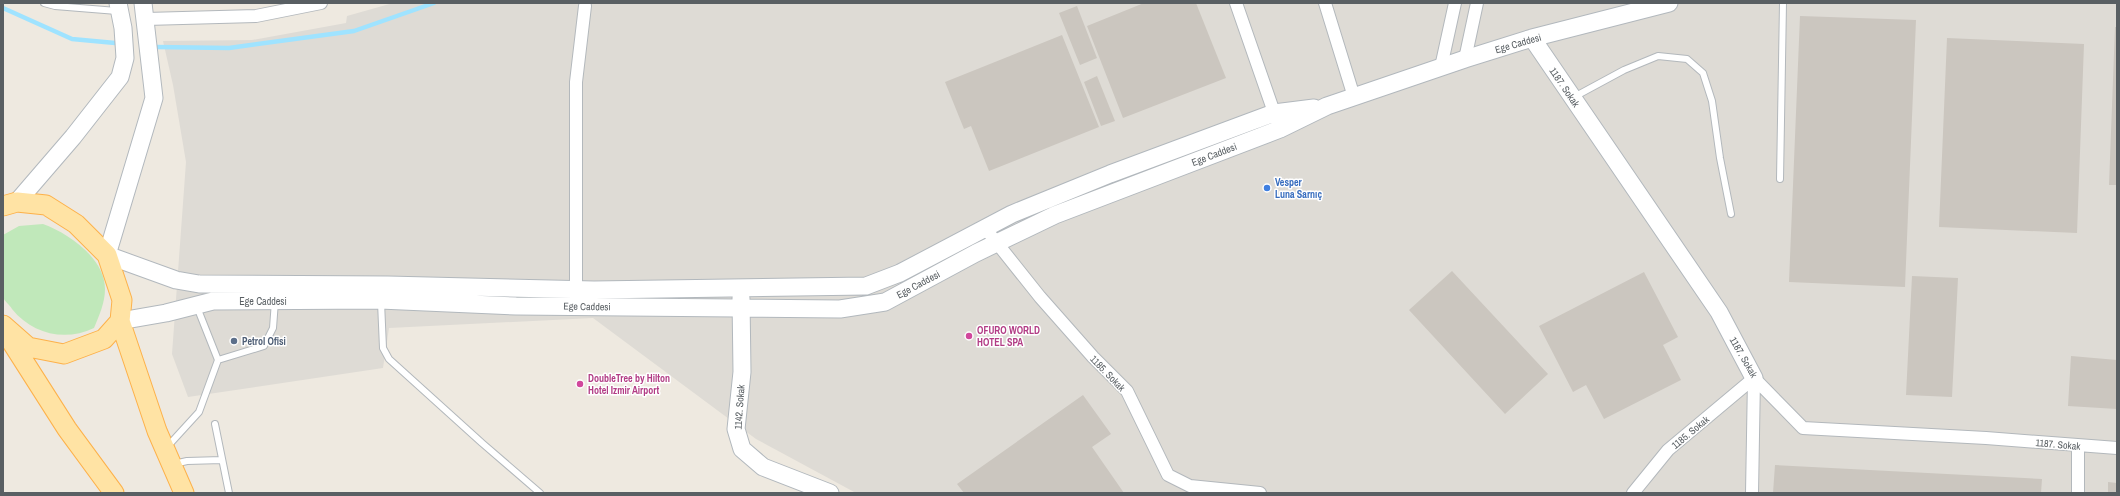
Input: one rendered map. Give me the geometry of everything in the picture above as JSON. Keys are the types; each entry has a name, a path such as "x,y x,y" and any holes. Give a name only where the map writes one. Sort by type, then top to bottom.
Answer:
{"main road":[{"path":"8,201 46,205 76,224 107,255 122,300 120,321 157,431 184,493"},
{"path":"3,326 28,347 64,354 104,339 120,321"},
{"path":"3,329 67,429 114,493"}],"street":[{"path":"320,3 256,16 145,11 154,98 107,255 176,280 198,284 388,285 576,290 866,286 900,273 1012,214 1110,174 1274,113 1328,106"},
{"path":"1236,3 1280,129"},
{"path":"1325,3 1354,97"},
{"path":"1441,67 1455,3"},
{"path":"1465,59 1477,3"},
{"name":"Ege Caddesi","path":"120,321 166,313 213,301 380,300 516,306 840,309 884,302 997,243 1062,212 1280,129 1328,106 1465,59 1532,38 1669,3"},
{"path":"576,290 576,82 585,6"},
{"path":"8,201 73,137 120,77 125,58 123,28 119,7"},
{"name":"1187. Sokak","path":"1532,38 1719,312 1754,378 1803,428 1986,438 2117,448"},
{"name":"1185. Sokak","path":"985,228 1040,297 1093,357 1127,391 1168,475 1190,486 1260,493"},
{"name":"1142. Sokak","path":"740,288 742,372 736,429 742,449 763,467 830,493"},
{"path":"1752,493 1754,378"},
{"name":"1185. Sokak","path":"1633,493 1668,450 1754,378"},
{"path":"2078,446 2078,493"}],"lane":[{"path":"44,3 55,6 119,7"},
{"path":"1780,179 1783,3"},
{"path":"1572,98 1624,70 1658,56 1687,58 1704,73 1712,101 1720,158 1731,214"},
{"path":"218,360 264,346 273,328 275,300"},
{"path":"380,300 383,348 389,359 482,444 540,493"},
{"path":"197,305 218,360 199,412 168,457 187,461 222,460"},
{"path":"216,424 222,460 230,493"}],"shaded area":[{"path":"393,3 2117,3 2117,493 856,493 756,439 593,318 389,328 383,368 188,397 172,354 186,162 173,85 163,41 252,40 346,23 347,16"}],"green space":[{"path":"43,224 74,240 92,257 99,267 103,278 105,294 94,328 83,332 61,335 39,330 20,318 4,298 2,292 3,235 19,226"}],"building":[{"path":"1144,3 1196,3 1226,78 1123,118 1087,26"},
{"path":"1077,6 1097,58 1080,65 1059,13"},
{"path":"1800,16 1916,20 1905,287 1789,282"},
{"path":"2115,27 2117,27 2117,185 2109,185"},
{"path":"1062,35 1099,127 989,171 971,126 964,129 945,82"},
{"path":"1947,38 2084,44 2077,233 1939,227"},
{"path":"1097,76 1115,121 1101,126 1084,82"},
{"path":"1452,271 1548,374 1505,414 1409,310"},
{"path":"1644,272 1678,337 1663,345 1681,380 1604,419 1586,385 1573,392 1539,326"},
{"path":"1912,276 1958,278 1952,397 1906,395"},
{"path":"2071,356 2117,360 2117,409 2068,406"},
{"path":"1083,395 1111,434 1092,447 1124,493 964,493 957,484"},
{"path":"1775,465 2042,479 2041,493 1773,493"},
{"path":"2108,482 2117,483 2117,493 2108,493"}],"waterway":[{"path":"156,47 229,48 354,31 434,3"},
{"path":"3,8 72,39 115,43"}],"place":[{"name":"Vesper Luna Sarnıç","path":"1267,188"},
{"name":"OFURO WORLD HOTEL SPA","path":"969,336"},
{"name":"Petrol Ofisi","path":"234,341"},
{"name":"DoubleTree by Hilton Hotel Izmir Airport","path":"580,384"}]}
